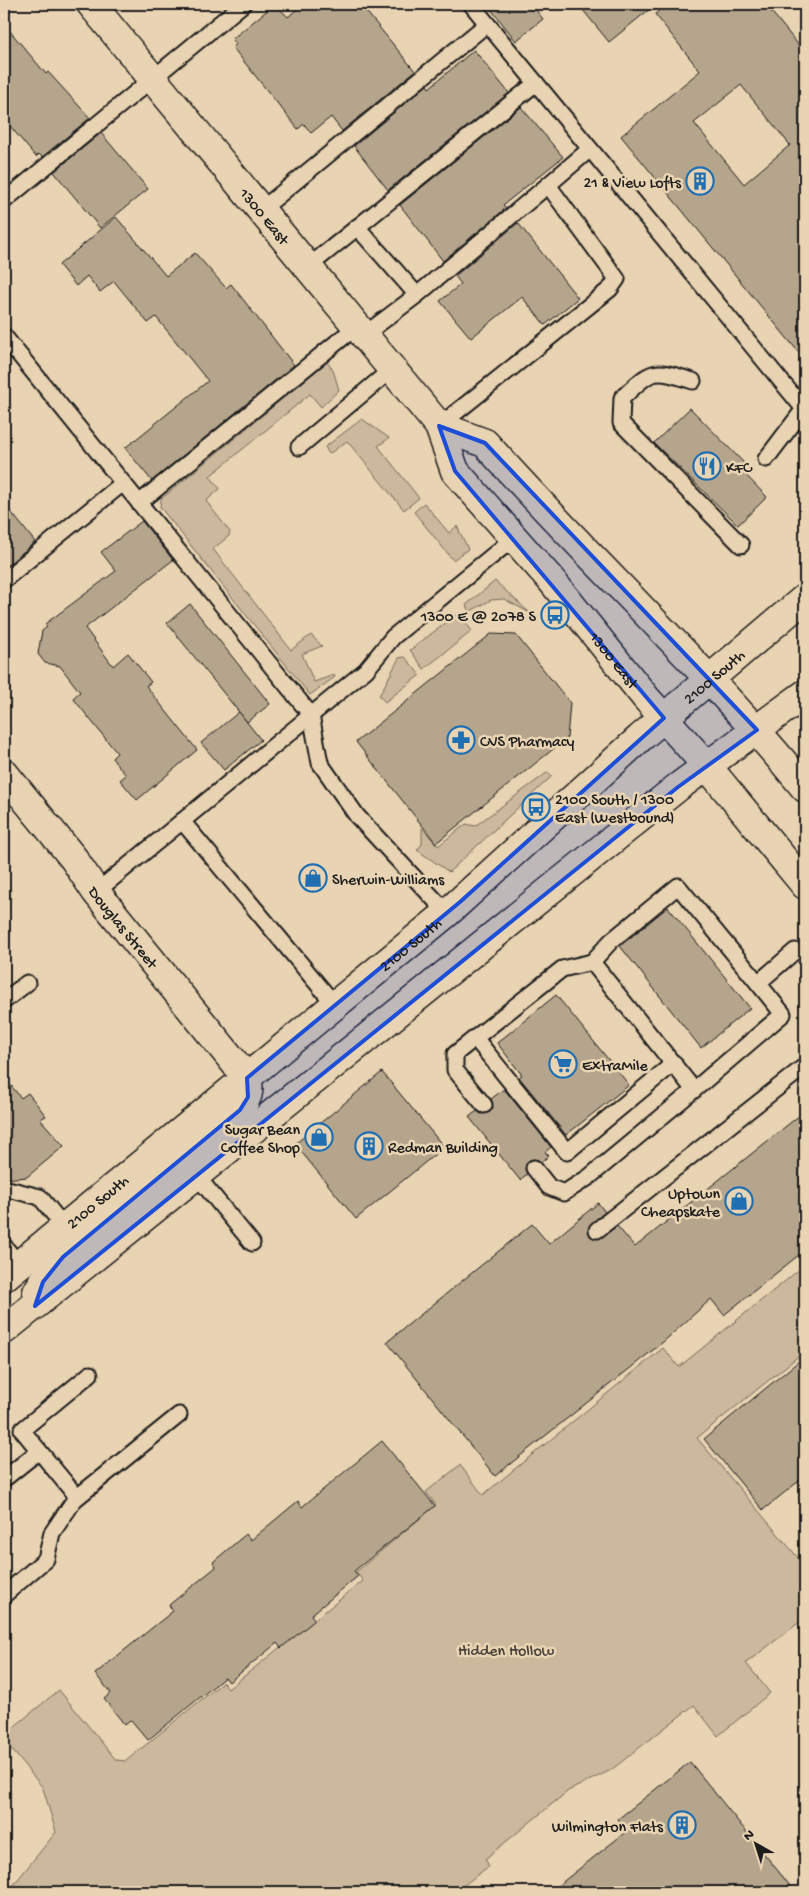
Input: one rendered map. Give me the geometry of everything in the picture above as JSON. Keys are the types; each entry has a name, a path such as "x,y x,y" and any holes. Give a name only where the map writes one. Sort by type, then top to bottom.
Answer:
{"main road":[{"name":"1300 East","path":"91,4 439,426 455,471 514,538 664,718 707,766 805,885"},
{"name":"1300 East","path":"439,426 484,443 710,678 757,730 805,788"},
{"name":"2100 South","path":"9,1262 65,1228 447,912 664,718 805,598"},
{"path":"4,1330 678,787 805,694"},
{"name":"Douglas Street","path":"4,773 74,859 96,892 246,1078"},
{"path":"35,1306 35,1298 43,1282 63,1257 240,1110 248,1097 249,1085 246,1078"}],"lane":[{"path":"4,201 243,4"},
{"path":"471,4 805,409 766,458"},
{"path":"261,210 487,24"},
{"path":"308,267 536,83"},
{"path":"139,503 360,331 416,296 590,149"},
{"path":"439,426 610,289 617,278 548,186"},
{"path":"357,227 416,296"},
{"path":"4,336 310,715 320,763 357,816 447,912"},
{"path":"299,447 392,369"},
{"path":"693,381 662,372 647,374 622,398 621,423 741,546"},
{"path":"4,580 123,483"},
{"path":"96,892 366,670 393,637 514,538"},
{"path":"182,820 335,1005"},
{"path":"484,1105 455,1070 455,1054 562,969 592,962 611,941 678,886 783,1014 589,1177 564,1193 549,1187 534,1168"},
{"path":"758,983 795,951"},
{"path":"592,962 694,1090"},
{"path":"4,1001 27,982"},
{"path":"475,1038 567,1152 674,1063"},
{"path":"597,1230 805,1066"},
{"path":"196,1175 252,1243"},
{"path":"4,1188 40,1197 65,1228"},
{"path":"77,1497 22,1430 90,1374"},
{"path":"4,1595 46,1560 52,1534 77,1497 179,1415"},
{"path":"4,1478 39,1451"}],"highlighted area":[{"path":"439,426 485,443 757,730 678,787 35,1306 43,1282 63,1257 240,1110 248,1097 247,1078 460,902 664,718 455,471"}],"green space":[{"path":"327,362 333,370 339,390 321,407 310,394 210,476 220,489 206,501 230,532 229,536 213,549 291,650 311,635 322,646 302,654 314,682 334,675 335,677 310,695 160,507 161,499"},
{"path":"362,419 389,438 378,446 419,498 404,510 347,441 329,454 325,447"},
{"path":"424,503 449,533 457,526 468,549 453,560 414,512"},
{"path":"495,581 530,613 504,599 491,600 469,612 466,605"},
{"path":"456,615 462,618 472,631 424,669 410,650"},
{"path":"405,657 420,675 385,702 379,696 399,658"},
{"path":"548,772 552,776 449,872 417,850 422,844 422,828 438,846 466,824 475,826"},
{"name":"Hidden Hollow","path":"805,1265 805,1351 697,1438 805,1566 805,1618 746,1663 770,1693 718,1736 694,1705 611,1770 568,1791 485,1859 489,1866 455,1892 4,1892 11,1888 56,1832 43,1788 4,1740 4,1735 59,1690 116,1760 126,1761 223,1682 228,1689 363,1581 356,1572 436,1505 426,1492 460,1465 483,1495 663,1348 679,1367"}],"building":[{"path":"275,4 288,17 303,4 360,4 415,71 342,131 331,117 311,133 304,124 298,129 233,48 236,44 232,39"},
{"path":"487,4 531,4 543,19 516,41"},
{"path":"578,4 656,4 609,42"},
{"name":"21 & View Lofts","path":"668,4 765,4 805,53 805,360 621,136 700,71 655,14","holes":["741,85 790,145 744,184 694,123"]},
{"path":"4,24 46,74 48,72 90,118 42,157 39,154 36,157 4,119"},
{"path":"474,50 509,93 388,190 354,146 427,85 429,88"},
{"path":"521,107 563,157 503,205 506,208 443,261 400,205"},
{"path":"101,133 148,189 100,228 54,172"},
{"path":"116,217 166,276 195,253 226,288 231,284 294,365 152,481 125,448 208,381 156,317 148,323 114,281 100,292 87,276 76,286 59,265"},
{"path":"518,223 578,298 545,325 522,297 471,338 440,301 461,284 455,276"},
{"name":"KFC","path":"690,408 744,463 739,468 767,497 738,525 654,443"},
{"path":"4,503 35,542 4,568"},
{"path":"142,521 173,560 85,628 113,666 128,653 151,682 146,686 197,750 137,800 120,780 126,775 112,758 117,753 73,698 80,692 60,666 45,663 38,654 42,631 47,627 45,624 116,571 101,552"},
{"path":"190,604 270,704 247,722 167,623"},
{"name":"CVS Pharmacy","path":"491,634 516,635 570,703 567,738 436,843 356,742"},
{"path":"239,712 261,740 224,770 201,743"},
{"path":"668,907 750,1008 701,1048 620,946"},
{"name":"ExtraMile","path":"556,995 629,1085 566,1135 519,1077 522,1075 497,1043"},
{"name":"Redman Building","path":"382,1072 444,1147 356,1219 295,1144"},
{"path":"4,1077 21,1098 28,1093 46,1116 40,1119 64,1146 27,1177 4,1179"},
{"path":"504,1089 551,1147 545,1152 549,1156 541,1162 533,1159 528,1161 525,1169 527,1174 520,1180 469,1117 477,1111 481,1114 490,1112 493,1108 491,1099"},
{"path":"805,1111 805,1250 724,1315 711,1299 663,1342 495,1476 387,1342 532,1224 549,1244 598,1203 605,1212 589,1226 590,1236 599,1239 617,1226 635,1247"},
{"path":"805,1356 805,1476 763,1510 704,1439"},
{"path":"382,1441 435,1506 354,1571 358,1576 311,1615 315,1620 281,1648 277,1643 229,1682 225,1677 148,1740 131,1720 125,1725 104,1699 111,1693 95,1674 173,1611 169,1605 216,1567 213,1562 246,1534 251,1540 298,1501 302,1507"},
{"name":"Wilmington Flats","path":"690,1762 795,1892 550,1892 627,1831 618,1819"}],"place":[{"name":"21 & View Lofts","path":"700,181"},
{"name":"KFC","path":"707,466"},
{"name":"1300 E @ 2078 S","path":"555,615"},
{"name":"CVS Pharmacy","path":"461,740"},
{"name":"2100 South / 1300 East (Westbound)","path":"536,807"},
{"name":"Sherwin-Williams","path":"313,878"},
{"name":"ExtraMile","path":"563,1064"},
{"name":"Sugar Bean Coffee Shop","path":"319,1137"},
{"name":"Redman Building","path":"369,1146"},
{"name":"Uptown Cheapskate","path":"739,1201"},
{"name":"Wilmington Flats","path":"682,1825"}]}
